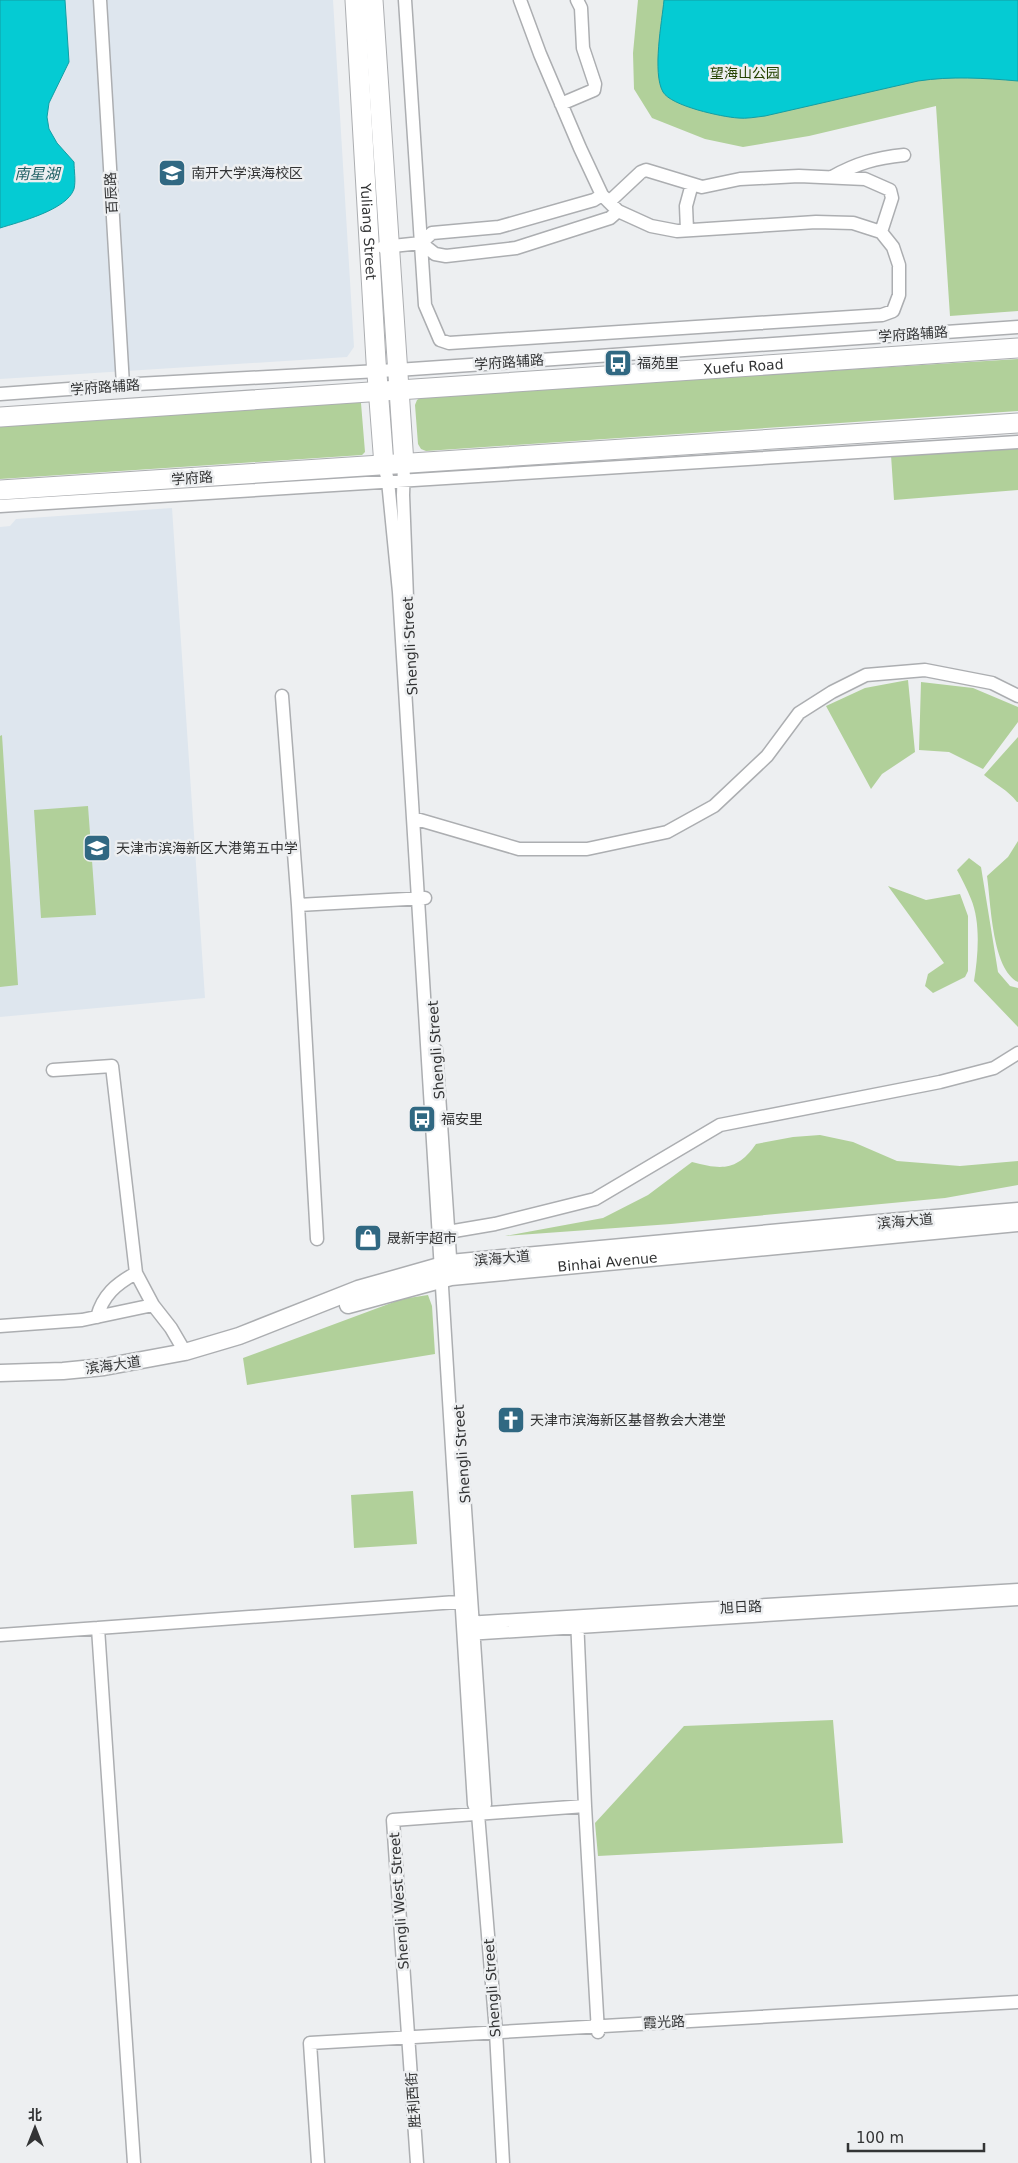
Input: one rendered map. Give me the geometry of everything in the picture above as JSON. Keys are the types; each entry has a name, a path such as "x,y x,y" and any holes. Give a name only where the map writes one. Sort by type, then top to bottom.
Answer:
{"highway":[{"name":"Yuliang Street","path":"355,0 376,370 386,473"},
{"name":"Yuliang Street","path":"373,0 404,472"},
{"name":"Xuefu Road","path":"379,390 1018,348"},
{"path":"0,417 379,390"},
{"path":"386,473 1018,423"},
{"name":"学府路","path":"0,490 386,473"}],"main road":[{"name":"滨海大道","path":"0,1373 63,1371 104,1367 185,1352 239,1336 358,1290 447,1271 900,1221 1018,1212"},
{"name":"Binhai Avenue","path":"0,1384 70,1381 143,1372 188,1363 447,1271 1018,1223"}],"street":[{"name":"百辰路","path":"100,0 123,385"},
{"path":"370,248 421,243 432,233 500,227 594,200 610,202 651,226 676,231 816,222 853,223 881,232 893,247 899,265 899,295 893,311 882,315 449,343 440,340 425,305 421,243 405,0"},
{"path":"421,243 435,254 446,256 516,248 610,218 610,202 561,104 520,0"},
{"path":"561,104 594,90 596,84 583,48 582,8 577,0"},
{"path":"832,176 855,164 884,157 904,155"},
{"path":"610,202 641,172 646,170 702,187 740,179 799,176 865,179 890,190 892,198 881,232"},
{"path":"688,230 686,206 692,184"},
{"name":"学府路辅路","path":"0,394 123,385 397,370 1018,327"},
{"path":"404,472 744,461 1018,442"},
{"name":"Shengli Street","path":"404,472 407,592 421,898 469,1628 474,1804 478,1814 496,2035 503,2163"},
{"path":"0,506 386,473"},
{"name":"Shengli Street","path":"386,473 399,592 417,819"},
{"path":"417,819 519,849 587,849 667,832 714,806 767,756 799,713 832,692 866,675 925,670 992,683 1018,696"},
{"path":"282,696 298,905 317,1239"},
{"path":"298,905 421,898"},
{"name":"Shengli Street","path":"421,898 448,1232 447,1271"},
{"path":"448,1232 495,1224 594,1199 720,1125 940,1082 994,1068 1018,1053"},
{"path":"53,1070 112,1066 136,1273 153,1305 185,1352"},
{"path":"97,1317 101,1303 110,1290 136,1273"},
{"path":"0,1326 64,1322 153,1305"},
{"name":"旭日路","path":"469,1628 1018,1590"},
{"name":"旭日路","path":"577,1621 1018,1599"},
{"path":"0,1634 467,1601"},
{"path":"577,1621 585,1806 598,2029"},
{"path":"98,1628 134,2163"},
{"path":"478,1814 585,1806"},
{"name":"Shengli West Street","path":"408,2040 393,1820 478,1814"},
{"name":"霞光路","path":"318,2163 310,2046 1018,2002"},
{"name":"霞光路","path":"598,2029 1018,2007"},
{"name":"胜利西街","path":"408,2040 417,2163"}],"shaded area":[{"name":"南开大学滨海校区","path":"0,0 333,0 354,347 347,357 0,379"},
{"name":"天津市滨海新区大港第五中学","path":"172,508 205,998 0,1017 0,527 10,526 16,519"}],"green space":[{"name":"望海山公园","path":"638,0 1018,0 1018,311 950,316 936,106 809,136 743,147 705,139 652,118 634,89 633,53"},
{"path":"1018,359 1018,411 426,451 421,449 418,444 415,405 417,400 423,396"},
{"path":"357,401 361,403 365,452 362,455 0,479 0,426"},
{"path":"1018,447 1018,490 894,500 891,455"},
{"path":"908,680 915,752 882,774 871,789 826,706 865,688"},
{"path":"921,682 973,688 1018,707 1018,722 983,769 949,752 919,750"},
{"path":"2,735 18,985 0,987 0,736"},
{"path":"1018,737 1017,802 1006,791 984,775"},
{"path":"88,806 96,915 41,918 34,810"},
{"path":"1018,841 1018,982 1009,975 998,950 994,935 987,876 1008,857"},
{"path":"969,858 981,867 998,972 1010,986 1018,988 1018,1027 974,981 977,950 976,918 971,899 957,870"},
{"path":"888,886 926,900 960,894 968,916 968,971 965,977 933,993 925,986 928,974 944,963"},
{"path":"820,1135 853,1142 897,1161 960,1166 1018,1161 1018,1185 945,1198 671,1224 505,1236 603,1218 648,1195 692,1162 720,1167 728,1166 742,1159 756,1144 793,1137"},
{"path":"428,1295 432,1306 435,1354 247,1385 243,1358 402,1299"},
{"path":"413,1491 417,1544 354,1548 351,1495"},
{"path":"833,1720 843,1843 598,1856 595,1823 684,1726"}],"water":[{"name":"南星湖","path":"0,0 65,0 69,62 49,103 47,117 49,129 57,143 74,162 75,179 74,189 70,196 53,209 30,219 0,228"},
{"path":"664,0 1018,0 1018,81 968,78 930,79 765,116 741,118 709,113 676,102 663,92 658,73 658,60"}],"place":[{"name":"南开大学滨海校区","path":"172,173"},
{"name":"福苑里","path":"618,363"},
{"name":"天津市滨海新区大港第五中学","path":"97,848"},
{"name":"福安里","path":"422,1119"},
{"name":"晟新宇超市","path":"368,1238"},
{"name":"天津市滨海新区基督教会大港堂","path":"511,1420"}]}
